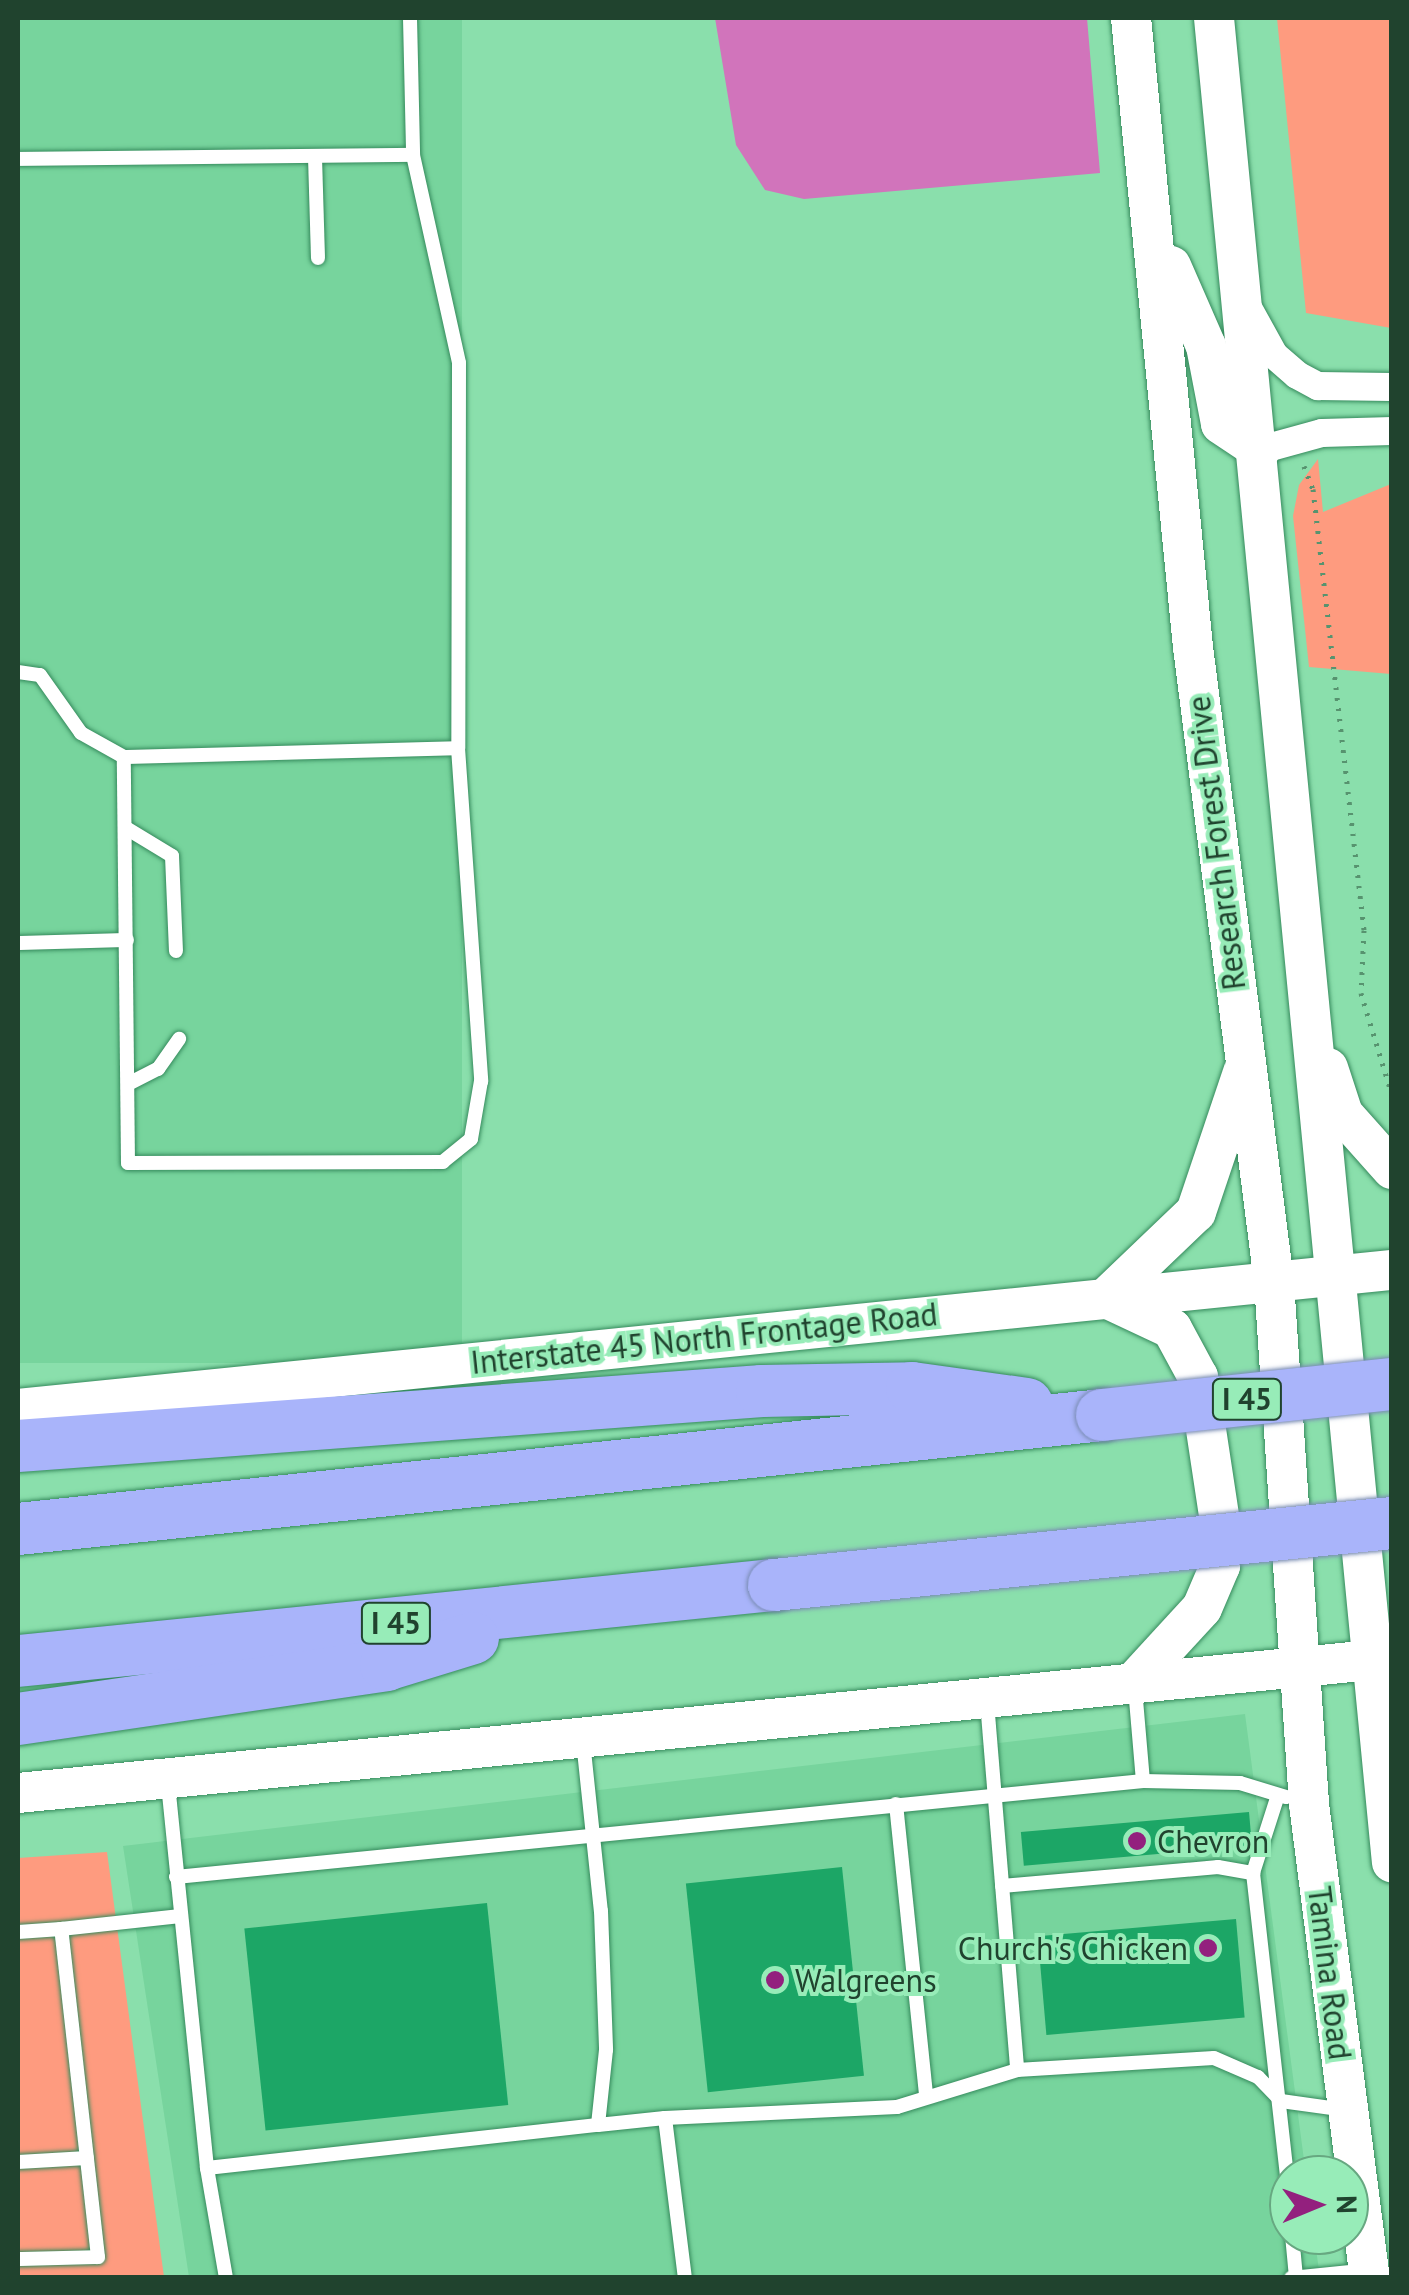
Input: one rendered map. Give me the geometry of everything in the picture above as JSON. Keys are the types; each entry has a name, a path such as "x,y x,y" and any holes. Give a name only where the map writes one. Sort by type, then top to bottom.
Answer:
{"highway":[{"name":"I 45","path":"18,1530 1392,1384"},
{"path":"18,1446 762,1391 912,1388 1102,1415"},
{"name":"I 45","path":"18,1661 1392,1523"},
{"path":"18,1719 386,1665 585,1604"}],"main road":[{"name":"Research Forest Drive","path":"1131,18 1158,235 1193,647 1242,1072 1256,1113 1274,1282 1299,1667"},
{"path":"1214,18 1260,450 1332,1276 1383,1659 1392,1862"},
{"path":"1158,235 1206,346 1221,424 1260,450"},
{"path":"1310,1012 1343,1114 1392,1169"},
{"path":"1134,1682 1202,1608 1220,1566 1220,1522 1211,1425 1198,1377 1172,1329 1106,1298 1196,1212 1242,1072"},
{"name":"Interstate 45 North Frontage Road","path":"18,1409 1392,1270"},
{"path":"18,1793 1383,1659"},
{"name":"Tamina Road","path":"1299,1667 1293,1800 1348,2110 1369,2274"}],"street":[{"path":"1244,301 1274,355 1297,375 1318,386 1392,387"},
{"path":"1260,450 1302,444 1322,433 1392,431"}],"lane":[{"path":"124,758 128,1164 443,1162 472,1138 481,1081 458,748 460,363 413,155 410,18"},
{"path":"18,159 413,155"},
{"path":"315,156 318,258"},
{"path":"18,672 40,675 81,732 124,758 458,748"},
{"path":"126,828 172,856 176,951"},
{"path":"18,943 127,940"},
{"path":"128,1084 158,1069 179,1039"},
{"path":"1134,1682 1143,1781"},
{"path":"986,1696 1017,2070"},
{"path":"582,1736 594,1833 606,2050 598,2125"},
{"path":"168,1778 207,2168 226,2278"},
{"path":"176,1876 994,1794 1143,1781 1240,1783 1293,1800 1253,1872 1286,2155"},
{"path":"896,1804 926,2094"},
{"path":"1002,1886 1218,1867 1253,1872"},
{"path":"18,1932 180,1916"},
{"path":"18,2259 98,2257 62,1929"},
{"path":"207,2168 665,2118 897,2107 926,2094 1017,2070 1214,2058 1258,2077 1281,2100 1348,2110"},
{"path":"665,2118 685,2278"},
{"path":"18,2162 87,2158"},
{"path":"1293,2277 1369,2274"}],"path":[{"path":"1302,444 1364,930 1361,993 1392,1094"}],"shaded area":[{"path":"18,18 462,18 462,1363 18,1363"},
{"path":"715,18 1087,18 1100,173 804,199 765,190 736,145"},
{"path":"1277,18 1391,18 1391,328 1306,313"},
{"path":"1318,459 1323,512 1391,484 1391,674 1309,667 1293,516 1299,485"},
{"path":"1245,1714 1303,2155 1269,2155 1269,2255 1317,2255 1320,2277 189,2277 123,1846"},
{"path":"107,1852 164,2277 18,2277 18,1858"}],"building":[{"name":"Chevron","path":"1249,1812 1252,1846 1024,1866 1021,1832"},
{"name":"Walgreens","path":"842,1867 864,2076 708,2092 686,1883"},
{"path":"487,1903 508,2105 266,2130 244,1929"},
{"path":"1236,1919 1245,2018 1046,2035 1038,1936"}],"place":[{"name":"Chevron","path":"1137,1841"},
{"name":"Church's Chicken","path":"1208,1948"},
{"name":"Walgreens","path":"775,1980"}]}
